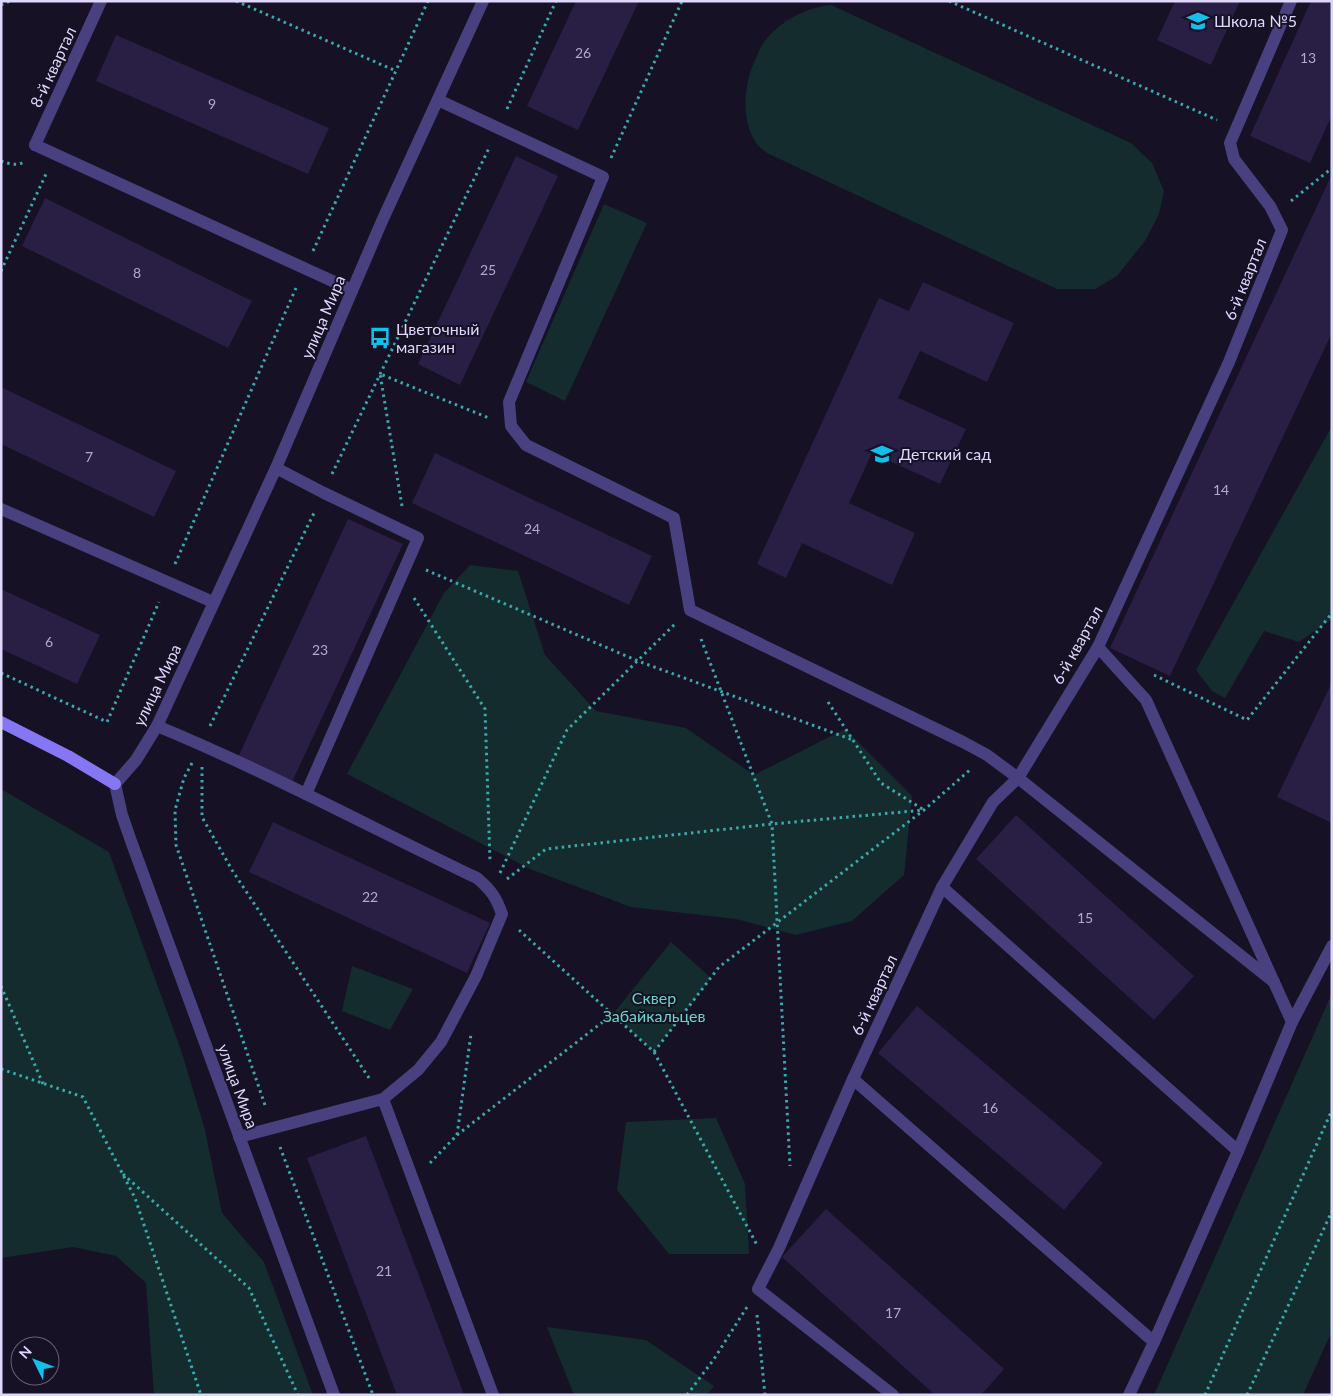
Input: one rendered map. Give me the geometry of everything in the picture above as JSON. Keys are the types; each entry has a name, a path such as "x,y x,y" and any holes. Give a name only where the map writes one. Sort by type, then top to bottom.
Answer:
{"street":[{"name":"8-й квартал","path":"55,154 35,145 101,1"},
{"name":"улица Мира","path":"334,1395 122,815 116,784 136,760 157,726 276,468 352,290 483,1"},
{"name":"6-й квартал","path":"757,1292 942,887 993,802 1018,778 1098,647 1229,362 1282,230 1270,206 1234,159 1230,143 1290,1"},
{"path":"438,100 603,177 509,402 511,426 526,445 674,518 690,610 964,742 987,755 1274,982"},
{"path":"55,154 352,290"},
{"path":"276,468 418,538 306,794"},
{"path":"1,510 214,602"},
{"path":"1098,647 1146,700 1292,1022"},
{"path":"1,722 68,756 116,784"},
{"path":"157,726 201,744 477,878 497,899 502,914 476,976 441,1042 418,1070 383,1099 239,1137"},
{"path":"942,887 1238,1151"},
{"path":"1129,1395 1238,1151 1292,1022 1332,946"},
{"path":"853,1079 1154,1342"},
{"path":"383,1099 493,1395"},
{"path":"757,1292 892,1395"}],"path":[{"path":"1,5 10,1"},
{"path":"236,1 396,71"},
{"path":"1,673 107,722 305,269 428,1"},
{"path":"373,1395 273,1127 176,845 175,810 184,778 324,493 498,128 556,1"},
{"path":"603,177 682,1"},
{"path":"948,1 1236,128"},
{"path":"1,271 55,154"},
{"path":"1274,214 1332,168"},
{"path":"380,374 511,426"},
{"path":"380,374 406,532"},
{"path":"408,562 638,661 853,740"},
{"path":"401,577 485,709 491,891"},
{"path":"491,891 567,730 690,610 772,824 791,1176"},
{"path":"1150,673 1247,720 1332,613"},
{"path":"826,698 881,783 924,810"},
{"path":"201,744 202,818 232,870 383,1099"},
{"path":"654,1052 719,967 924,810 987,755"},
{"path":"491,891 546,849 772,824 924,810"},
{"path":"502,914 654,1052 769,1268"},
{"path":"1,986 43,1084"},
{"path":"413,1179 457,1135 613,1014"},
{"path":"457,1135 472,1030"},
{"path":"1,1070 83,1097 134,1198 201,1395"},
{"path":"1205,1395 1332,1110"},
{"path":"122,1173 249,1288 298,1395"},
{"path":"1247,1395 1332,1211"},
{"path":"687,1395 714,1359 757,1292"},
{"path":"757,1292 765,1395"}],"green space":[{"path":"831,5 1131,143 1152,163 1164,191 1159,214 1145,241 1117,276 1095,289 1057,289 767,153 760,147 751,133 748,123 746,100 749,78 761,47 771,34 786,21 804,12"},
{"path":"604,204 647,223 565,401 526,382"},
{"path":"1332,426 1332,619 1299,642 1264,631 1225,698 1212,691 1196,670"},
{"path":"470,565 518,571 545,655 596,711 686,728 754,775 845,729 912,796 904,875 852,921 796,935 736,919 631,907 530,869 347,774 444,593"},
{"path":"1,789 109,852 181,1050 205,1130 222,1213 264,1262 313,1395 154,1395 146,1283 116,1256 73,1247 1,1258"},
{"name":"Сквер Забайкальцев","path":"671,942 711,978 654,1052 613,1014"},
{"path":"352,966 413,989 390,1030 342,1011"},
{"path":"1332,993 1332,1331 1303,1395 1154,1395"},
{"path":"716,1118 745,1184 749,1254 669,1254 617,1190 626,1122"},
{"path":"547,1327 646,1340 714,1386 707,1395 574,1395"}],"building":[{"path":"576,1 639,1 578,130 527,106"},
{"name":"Школа №5","path":"1175,1 1240,1 1211,65 1157,40"},
{"path":"1311,1 1332,1 1332,115 1310,163 1250,136"},
{"path":"116,35 329,128 308,174 96,81"},
{"path":"516,156 558,176 460,385 418,364"},
{"path":"1332,174 1332,333 1170,676 1110,648"},
{"path":"45,198 252,301 228,348 22,246"},
{"path":"923,282 1014,323 987,382 920,351 898,398 966,429 940,484 872,453 849,503 915,533 892,585 802,543 786,578 757,564 879,298 909,311"},
{"path":"1,387 176,471 154,517 1,444"},
{"path":"435,453 652,556 629,605 412,503"},
{"path":"348,519 403,544 292,782 238,757"},
{"path":"1,589 100,635 77,684 1,649"},
{"path":"1332,682 1332,823 1277,797"},
{"path":"1016,815 1194,976 1154,1020 976,859"},
{"path":"273,822 490,923 467,973 249,872"},
{"path":"917,1006 1103,1163 1064,1210 878,1053"},
{"path":"366,1136 464,1395 397,1395 307,1158"},
{"path":"826,1209 1004,1369 981,1395 935,1395 782,1257"}],"place":[{"name":"Школа №5","path":"1198,21"},
{"name":"Цветочный магазин","path":"380,338"},
{"name":"Детский сад","path":"882,454"}]}
